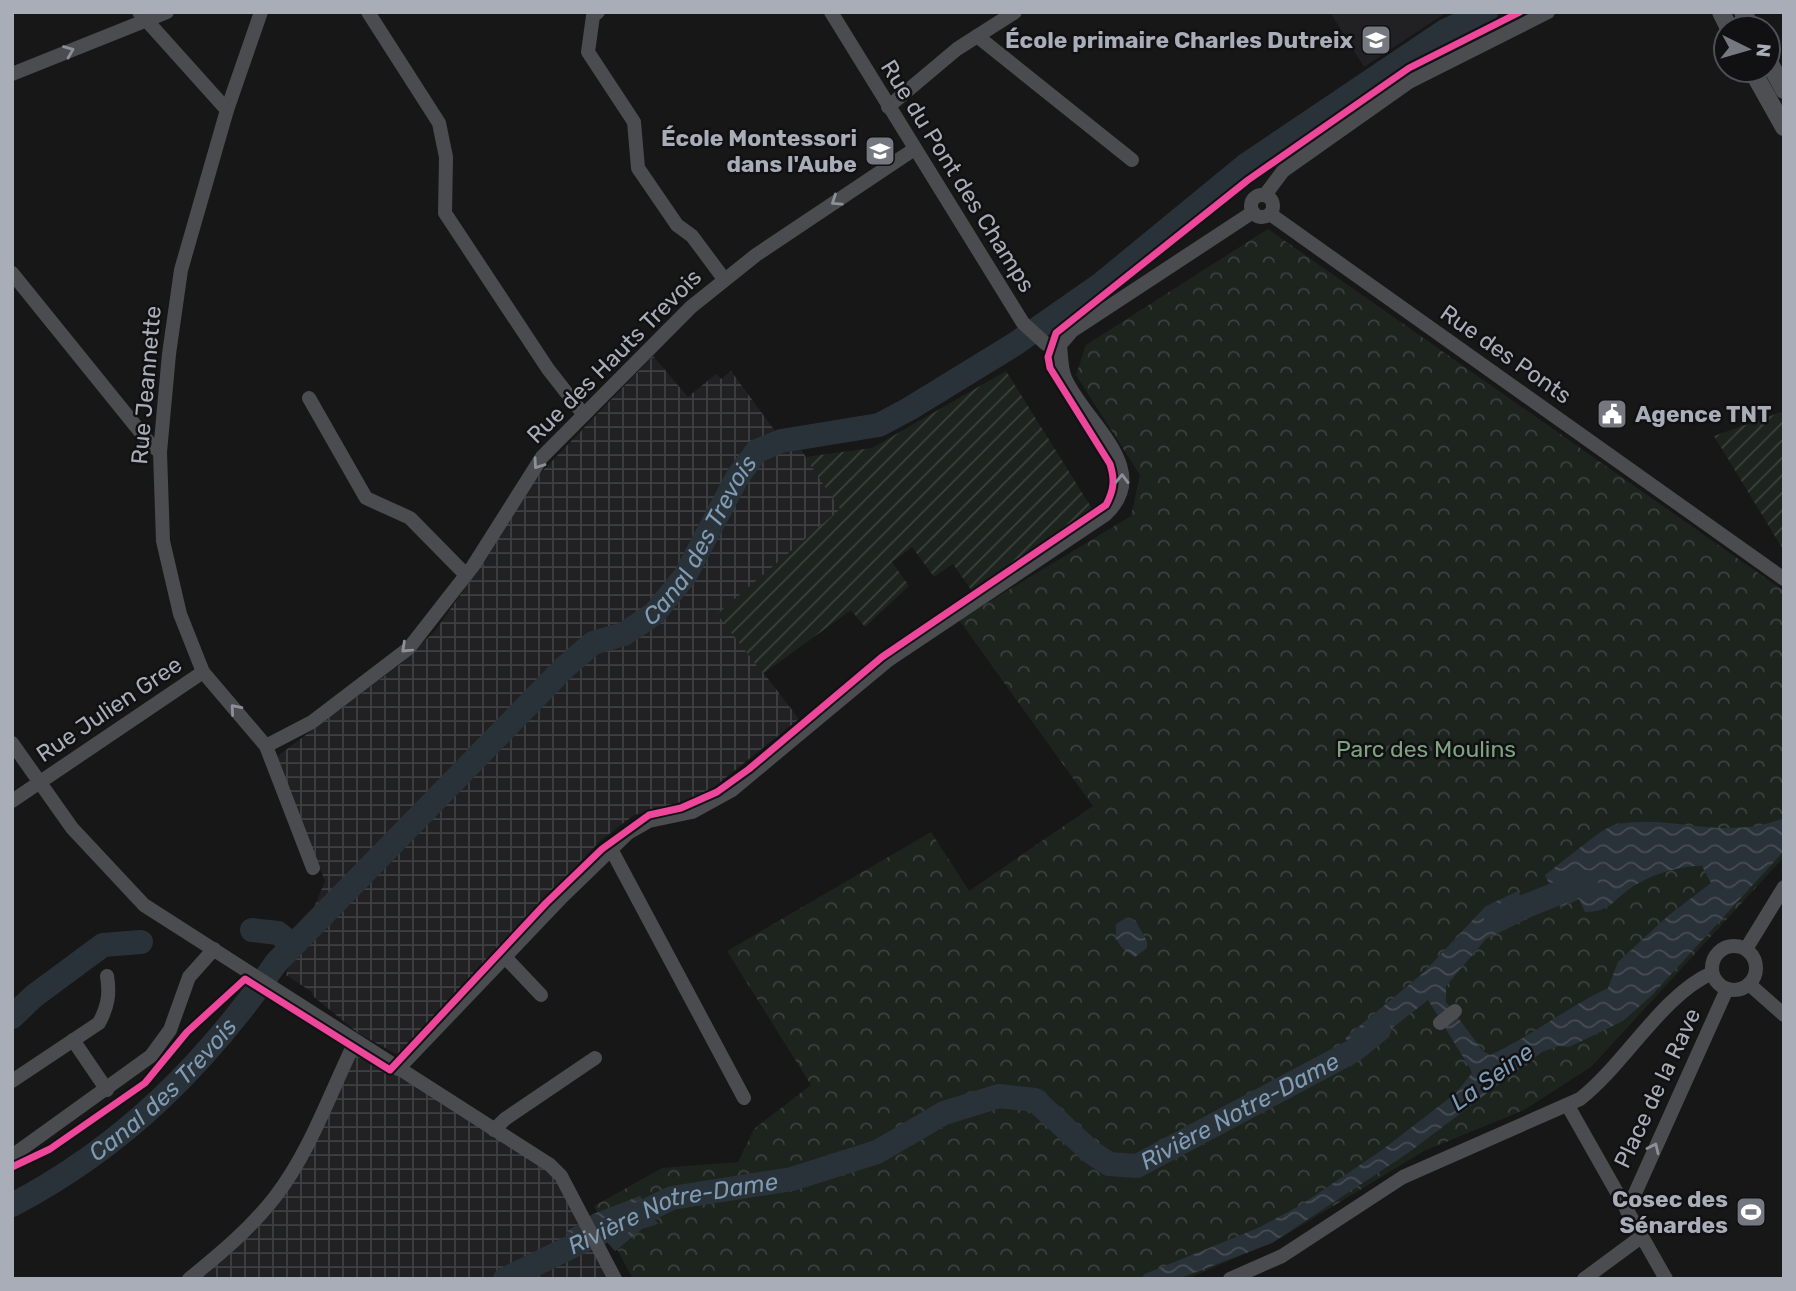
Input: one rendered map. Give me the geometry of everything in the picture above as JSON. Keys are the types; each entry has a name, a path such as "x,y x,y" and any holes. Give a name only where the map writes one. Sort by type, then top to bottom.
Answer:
{"main road":[{"path":"1760,84 1784,127"}],"street":[{"path":"12,74 143,16 167,12"},
{"name":"Rue Jeannette","path":"261,12 227,110 181,270 169,354 160,452 163,541 180,614 203,672 266,746 313,868"},
{"path":"368,12 439,123 446,157 444,213 548,369 584,415"},
{"path":"598,12 593,16 588,52 634,122 638,168 677,225 692,236 724,279"},
{"name":"Rue du Pont des Champs","path":"831,12 913,150 1023,323 1053,345"},
{"path":"888,107 977,36 1016,12"},
{"path":"1253,212 1252,201 1265,195 1283,171 1409,82 1548,12"},
{"path":"143,16 227,110"},
{"path":"977,36 1132,160"},
{"name":"Rue des Hauts Trevois","path":"266,746 312,722 409,648 466,575 542,457 691,307 724,279 913,150"},
{"path":"1253,212 1263,217 1270,214 1273,205 1265,195"},
{"path":"398,1069 628,833 649,821 692,812 732,790 887,661 1105,515 1119,502 1124,486 1122,466 1064,377 1053,345 1253,212"},
{"name":"Rue des Ponts","path":"1270,214 1784,579"},
{"path":"12,273 150,444 160,452"},
{"path":"309,398 366,498 410,518 466,575"},
{"name":"Rue Julien Gree","path":"12,802 203,672"},
{"path":"12,743 72,828 144,905 550,1165 561,1176 615,1279"},
{"path":"611,849 744,1098"},
{"path":"1746,949 1784,887"},
{"path":"1736,945 1746,949 1756,966 1749,984 1739,990 1727,989 1715,981 1712,963 1716,953 1725,947 1736,945"},
{"path":"12,1156 151,1056 170,1030 189,976 214,949"},
{"path":"505,957 541,995"},
{"path":"1230,1279 1282,1256 1403,1177 1568,1105 1602,1082 1684,988 1712,974"},
{"path":"12,1081 99,1023 107,1009 110,992 107,976"},
{"path":"1749,984 1784,1015"},
{"name":"Place de la Rave","path":"1627,1210 1727,989"},
{"path":"1440,1023 1455,1011"},
{"path":"73,1040 107,1090"},
{"path":"189,1279 219,1256 276,1196 299,1157 355,1042"},
{"path":"494,1129 595,1058"},
{"name":"Place de la Rave","path":"1568,1105 1627,1210"},
{"path":"1627,1210 1666,1279"},
{"path":"1584,1279 1642,1237"}],"shaded area":[{"name":"École primaire Charles Dutreix","path":"1330,12 1447,12 1364,67"},
{"path":"653,356 688,397 716,374 721,379 731,371 775,431 800,448 840,509 718,614 799,719 714,787 691,799 634,815 601,840 398,1055 358,1033 313,996 312,992 286,975 325,881 275,758 398,666 435,631 487,557 529,485"},
{"path":"351,1037 559,1170 616,1279 183,1279 238,1234 298,1163"}],"green space":[{"name":"Parc des Moulins","path":"1268,229 1784,591 1784,857 1591,1067 1524,1110 1424,1151 1279,1239 1187,1279 633,1279 594,1206 662,1168 738,1162 754,1129 811,1085 727,951 931,832 969,891 1093,806 959,620 1131,516 1140,475 1076,375 1086,345"},
{"path":"1006,371 1093,510 972,591 953,564 934,577 912,547 892,562 909,586 865,627 851,610 763,674 717,614 840,509 805,457 872,448"},
{"path":"1784,411 1784,551 1714,436"}],"water":[{"name":"La Seine","path":"1784,818 1784,851 1651,996 1623,1021 1569,1047 1559,1046 1542,1052 1408,1153 1272,1243 1178,1279 1140,1279 1145,1274 1258,1228 1301,1205 1382,1150 1456,1093 1472,1073 1428,1000 1359,1054 1345,1038 1423,973 1486,906 1518,891 1531,917 1486,939 1446,986 1446,1002 1483,1051 1490,1055 1608,988 1618,962 1669,915 1711,883 1702,866 1675,869 1639,883 1606,908 1585,912 1579,899 1561,908 1545,875 1614,825 1655,822 1740,828"},
{"path":"1126,918 1135,920 1147,941 1147,948 1135,957 1122,947 1116,936 1116,924"},
{"path":"640,1196 658,1224 642,1229 615,1251 607,1242 578,1255 566,1232 593,1214"}],"waterway":[{"name":"Canal des Trevois","path":"12,1205 90,1157 126,1130 159,1100 220,1036 276,963 564,668 593,643 624,634 654,614 685,576 738,476 757,451 781,441 879,425 909,409 1015,344 1101,284 1246,165 1445,31 1486,12"},
{"name":"Rivière Notre-Dame","path":"1496,918 1586,882"},
{"path":"252,930 278,933 293,945"},
{"path":"12,1017 34,996 103,945 141,942"},
{"name":"Rivière Notre-Dame","path":"505,1279 672,1198 792,1179 877,1152 944,1113 999,1096 1035,1100 1091,1152 1109,1164 1137,1166 1353,1051 1379,1030"}],"cycle path":[{"path":"12,1167 50,1149 145,1083 187,1032 245,979 390,1070 546,903 602,849 649,815 681,808 717,792 749,769 882,657 1106,505 1113,485 1110,464 1050,368 1048,357 1056,333 1248,180 1409,68 1520,12"}],"place":[{"name":"École primaire Charles Dutreix","path":"1376,40"},
{"name":"École Montessori dans l'Aube","path":"880,151"},
{"name":"Agence TNT","path":"1612,414"},
{"name":"Cosec des Sénardes","path":"1751,1212"}]}
